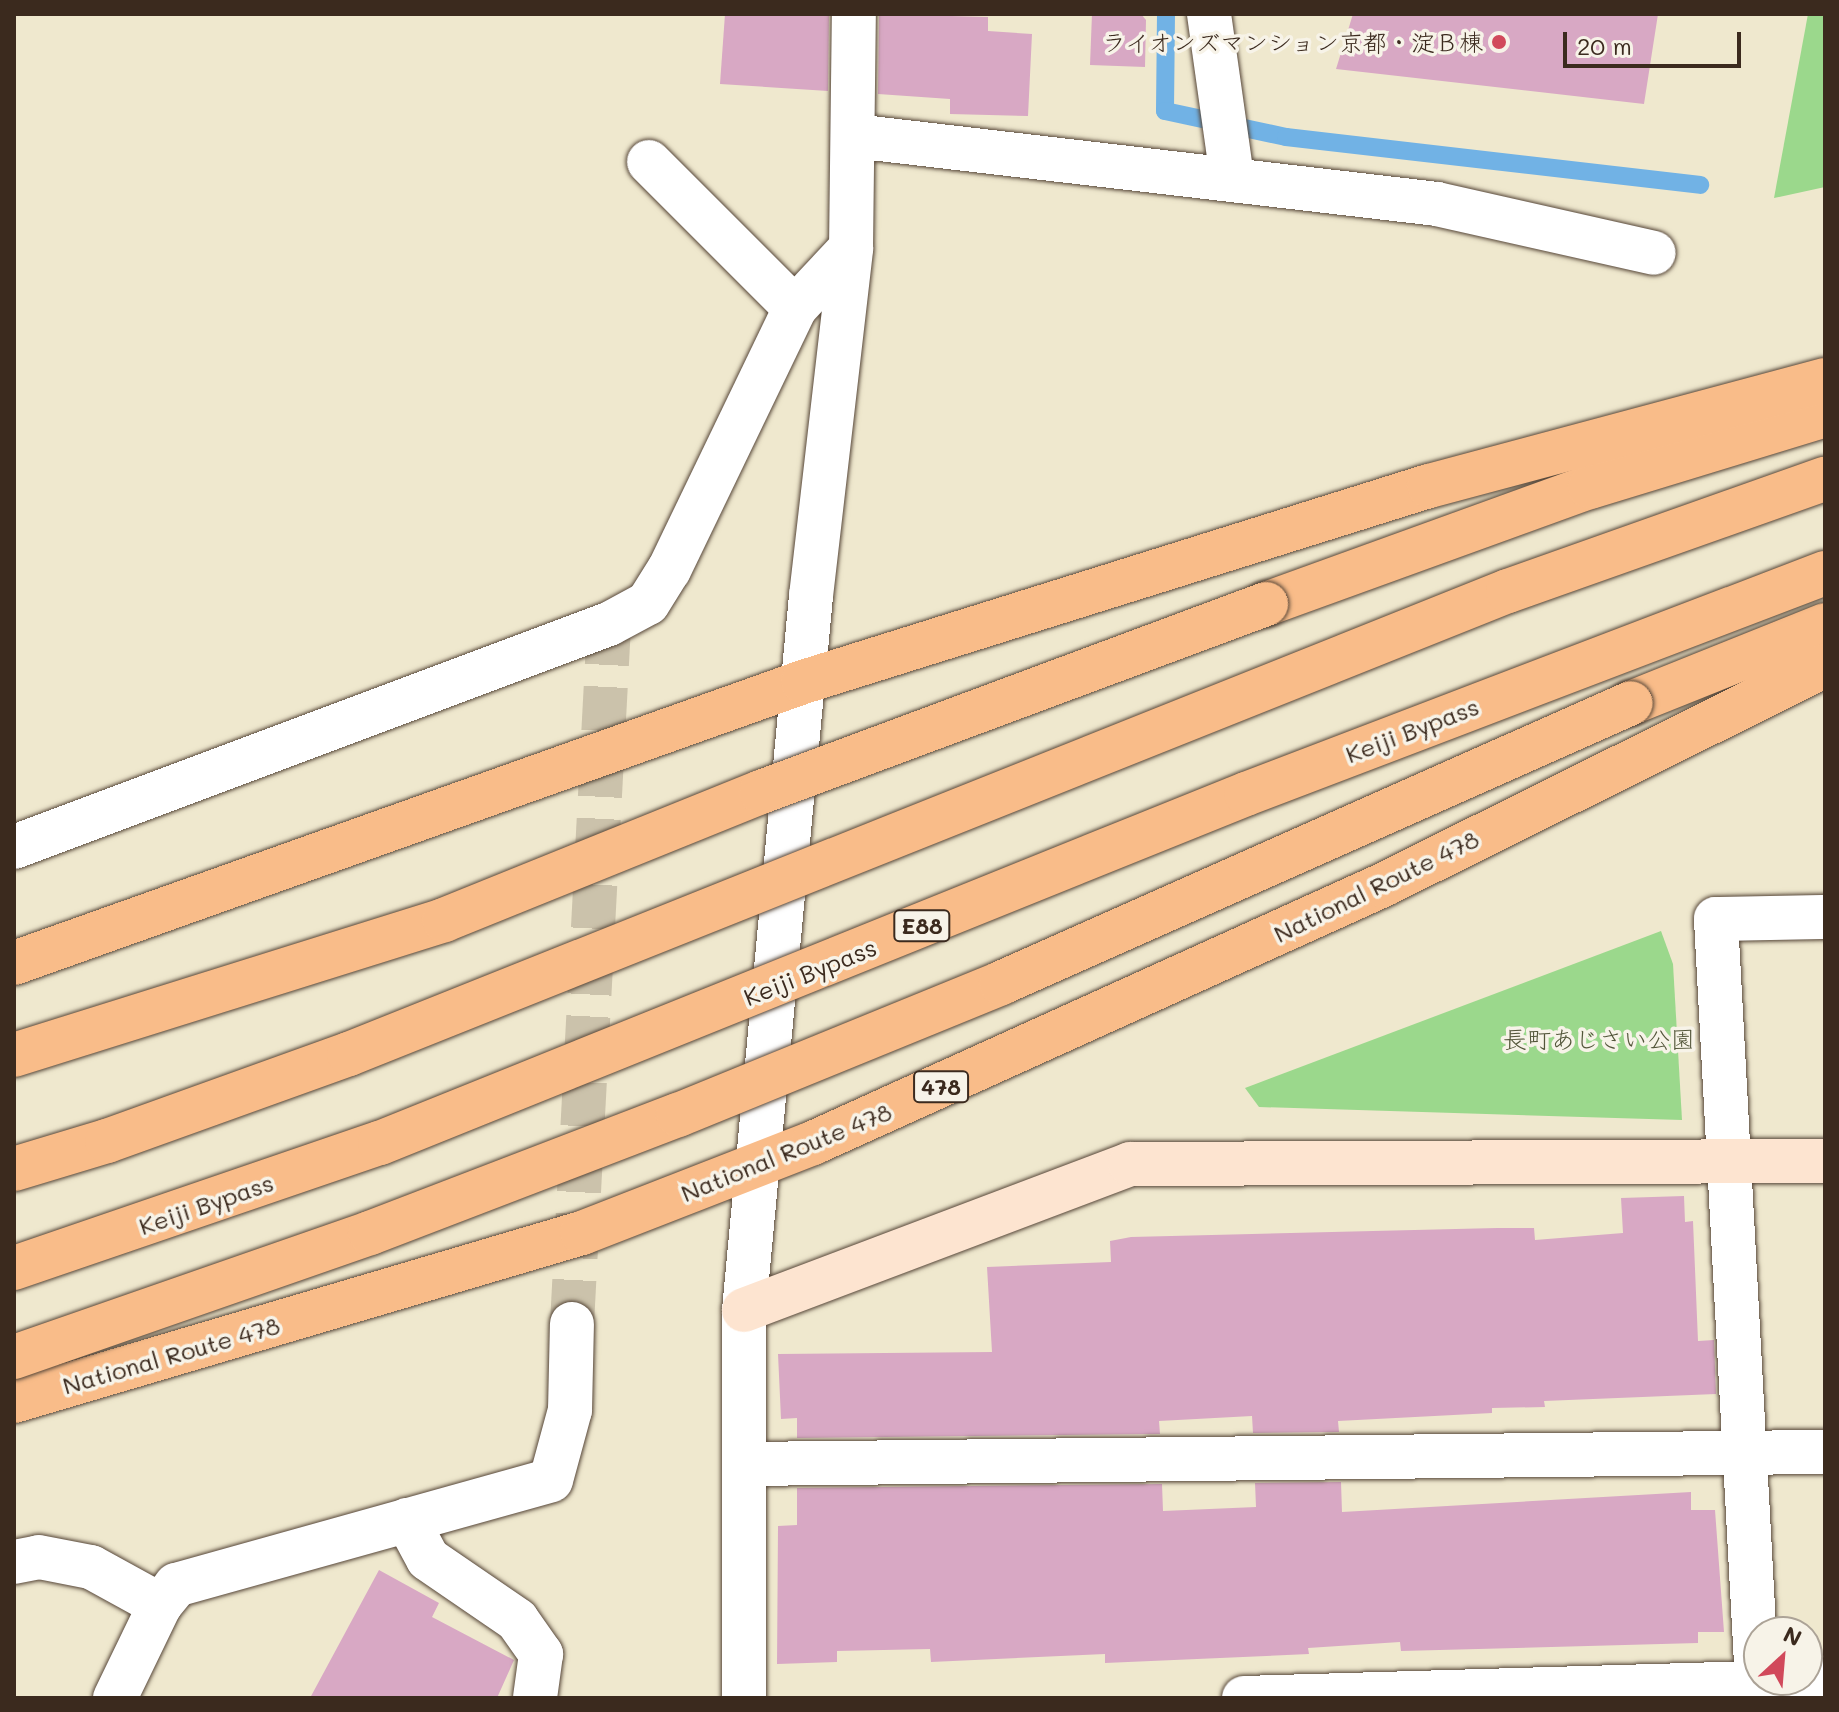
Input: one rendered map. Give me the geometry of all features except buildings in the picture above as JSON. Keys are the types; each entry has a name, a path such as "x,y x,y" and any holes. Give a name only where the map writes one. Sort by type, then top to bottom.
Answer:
{"highway":[{"path":"14,963 803,682 1429,486 1825,380"},
{"path":"14,1055 444,920 761,792 1266,604 1590,487 1825,415"},
{"path":"14,1169 107,1141 349,1054 1437,619 1825,479"},
{"name":"Keiji Bypass","path":"14,1268 380,1143 1260,788 1825,573"},
{"path":"14,1357 370,1233 678,1115 1001,983 1631,703 1825,625"},
{"name":"National Route 478","path":"14,1401 582,1233 754,1167 1128,1004 1825,666"}],"street":[{"path":"744,1698 744,1310 754,1167 851,248 854,14"},
{"path":"1209,14 1232,178"},
{"path":"854,136 1437,204 1654,253"},
{"path":"649,162 795,308"},
{"path":"14,847 609,624 648,603 669,570 795,308 851,248"},
{"path":"1754,1616 1716,919 1825,917"},
{"path":"744,1310 1130,1164 1825,1161"},
{"path":"115,1698 160,1605 176,1585 551,1480 570,1410 572,1324"},
{"path":"744,1464 1825,1452"},
{"path":"407,1520 428,1559 517,1620 541,1654 535,1698"},
{"path":"14,1562 39,1557 91,1567 160,1605"},
{"path":"1244,1698 1743,1682"}],"green space":[{"path":"1808,14 1825,14 1825,187 1774,198"},
{"name":"長町あじさい公園","path":"1661,931 1673,964 1682,1120 1259,1107 1245,1088"}],"waterway":[{"path":"1166,14 1165,111 1286,137 1700,185"}],"tunnel":[{"path":"572,1324 609,624"}],"place":[{"name":"ライオンズマンション京都・淀Ｂ棟","path":"1499,42"}]}
